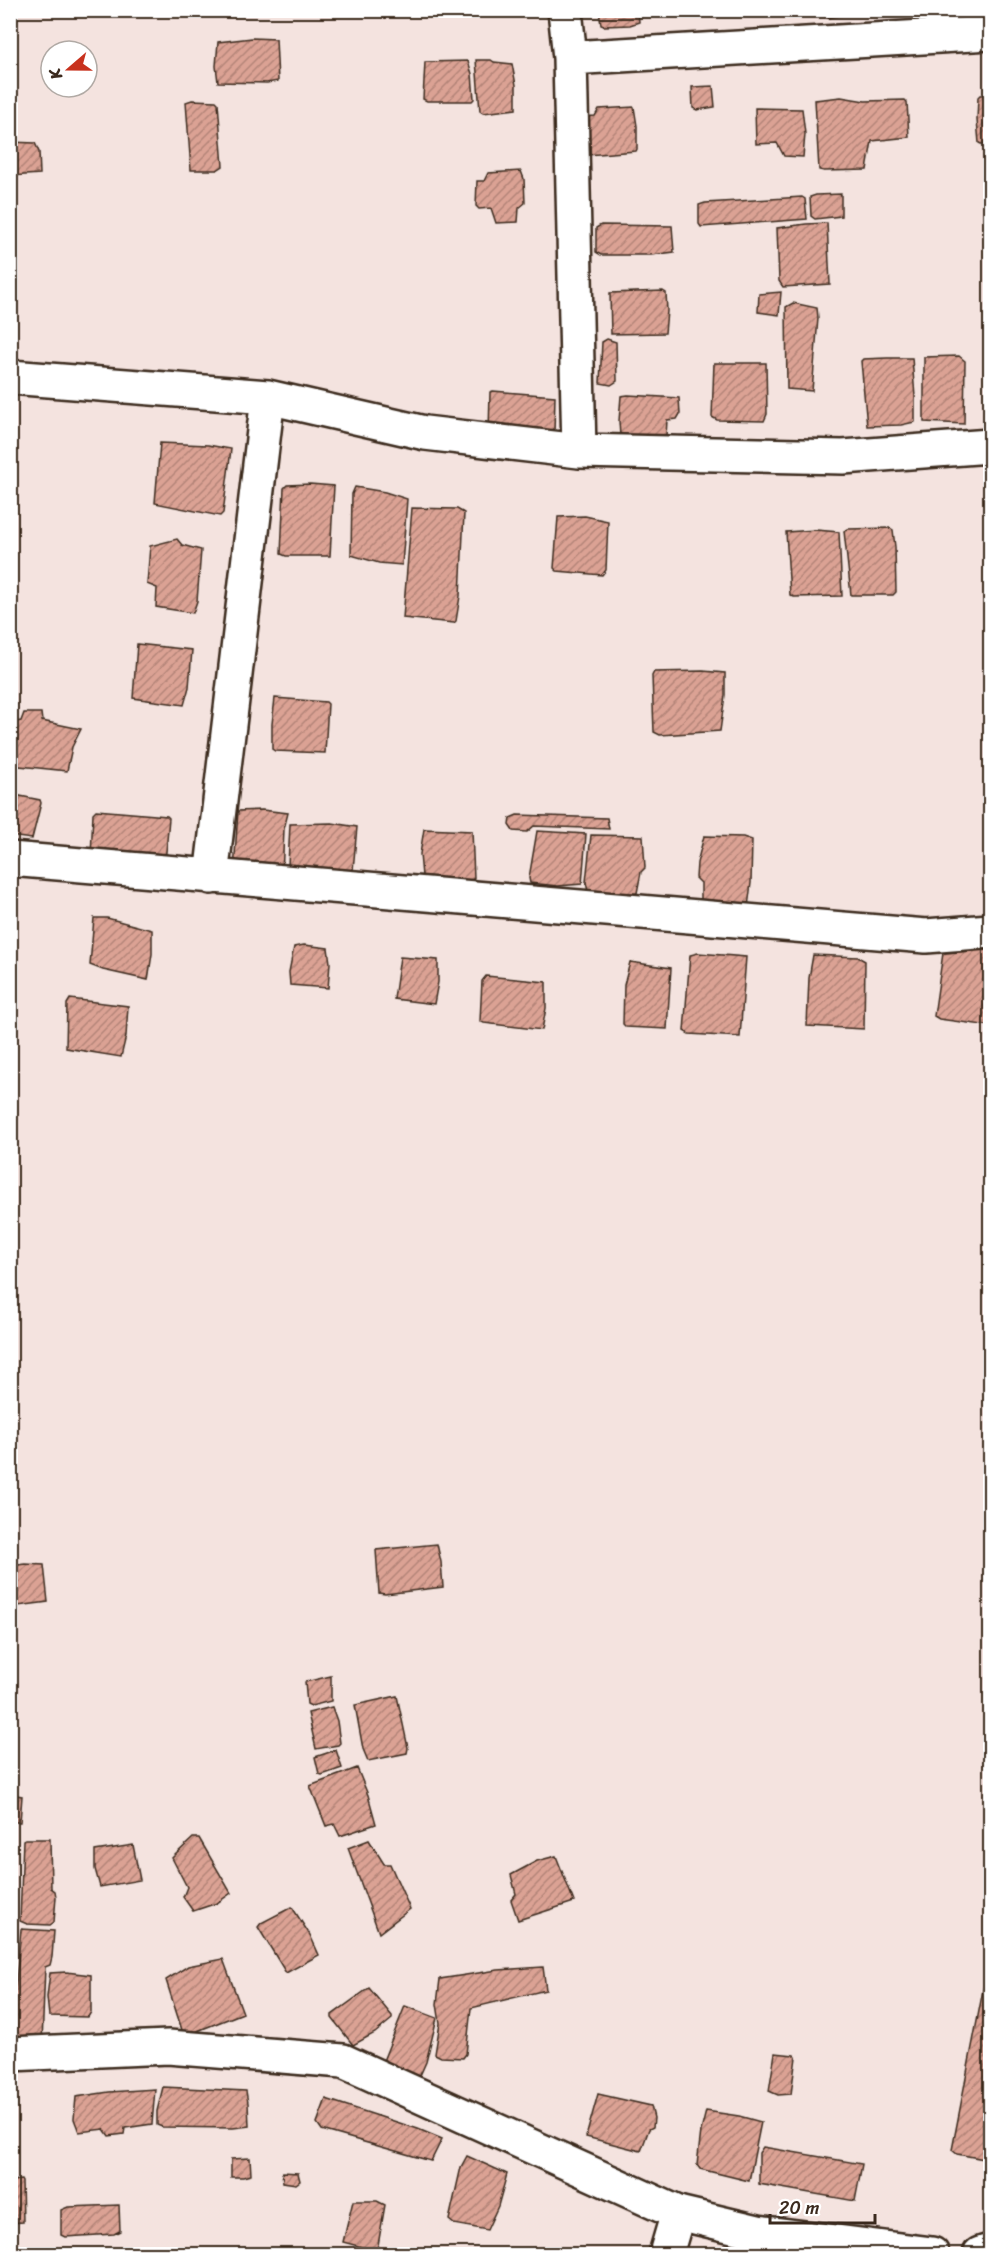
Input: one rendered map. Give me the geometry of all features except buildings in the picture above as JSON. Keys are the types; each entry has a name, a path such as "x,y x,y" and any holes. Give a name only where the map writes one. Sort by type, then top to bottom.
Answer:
{"street":[{"path":"565,10 570,58 579,451"},
{"path":"570,58 990,33 985,10"},
{"path":"10,377 268,397 425,433 579,451 843,458 990,446"},
{"path":"211,877 268,397"},
{"path":"10,859 926,936 990,931"},
{"path":"10,2054 168,2047 343,2061 678,2213 758,2232 932,2254"},
{"path":"666,2254 678,2213"},
{"path":"980,2254 990,2251"}]}
